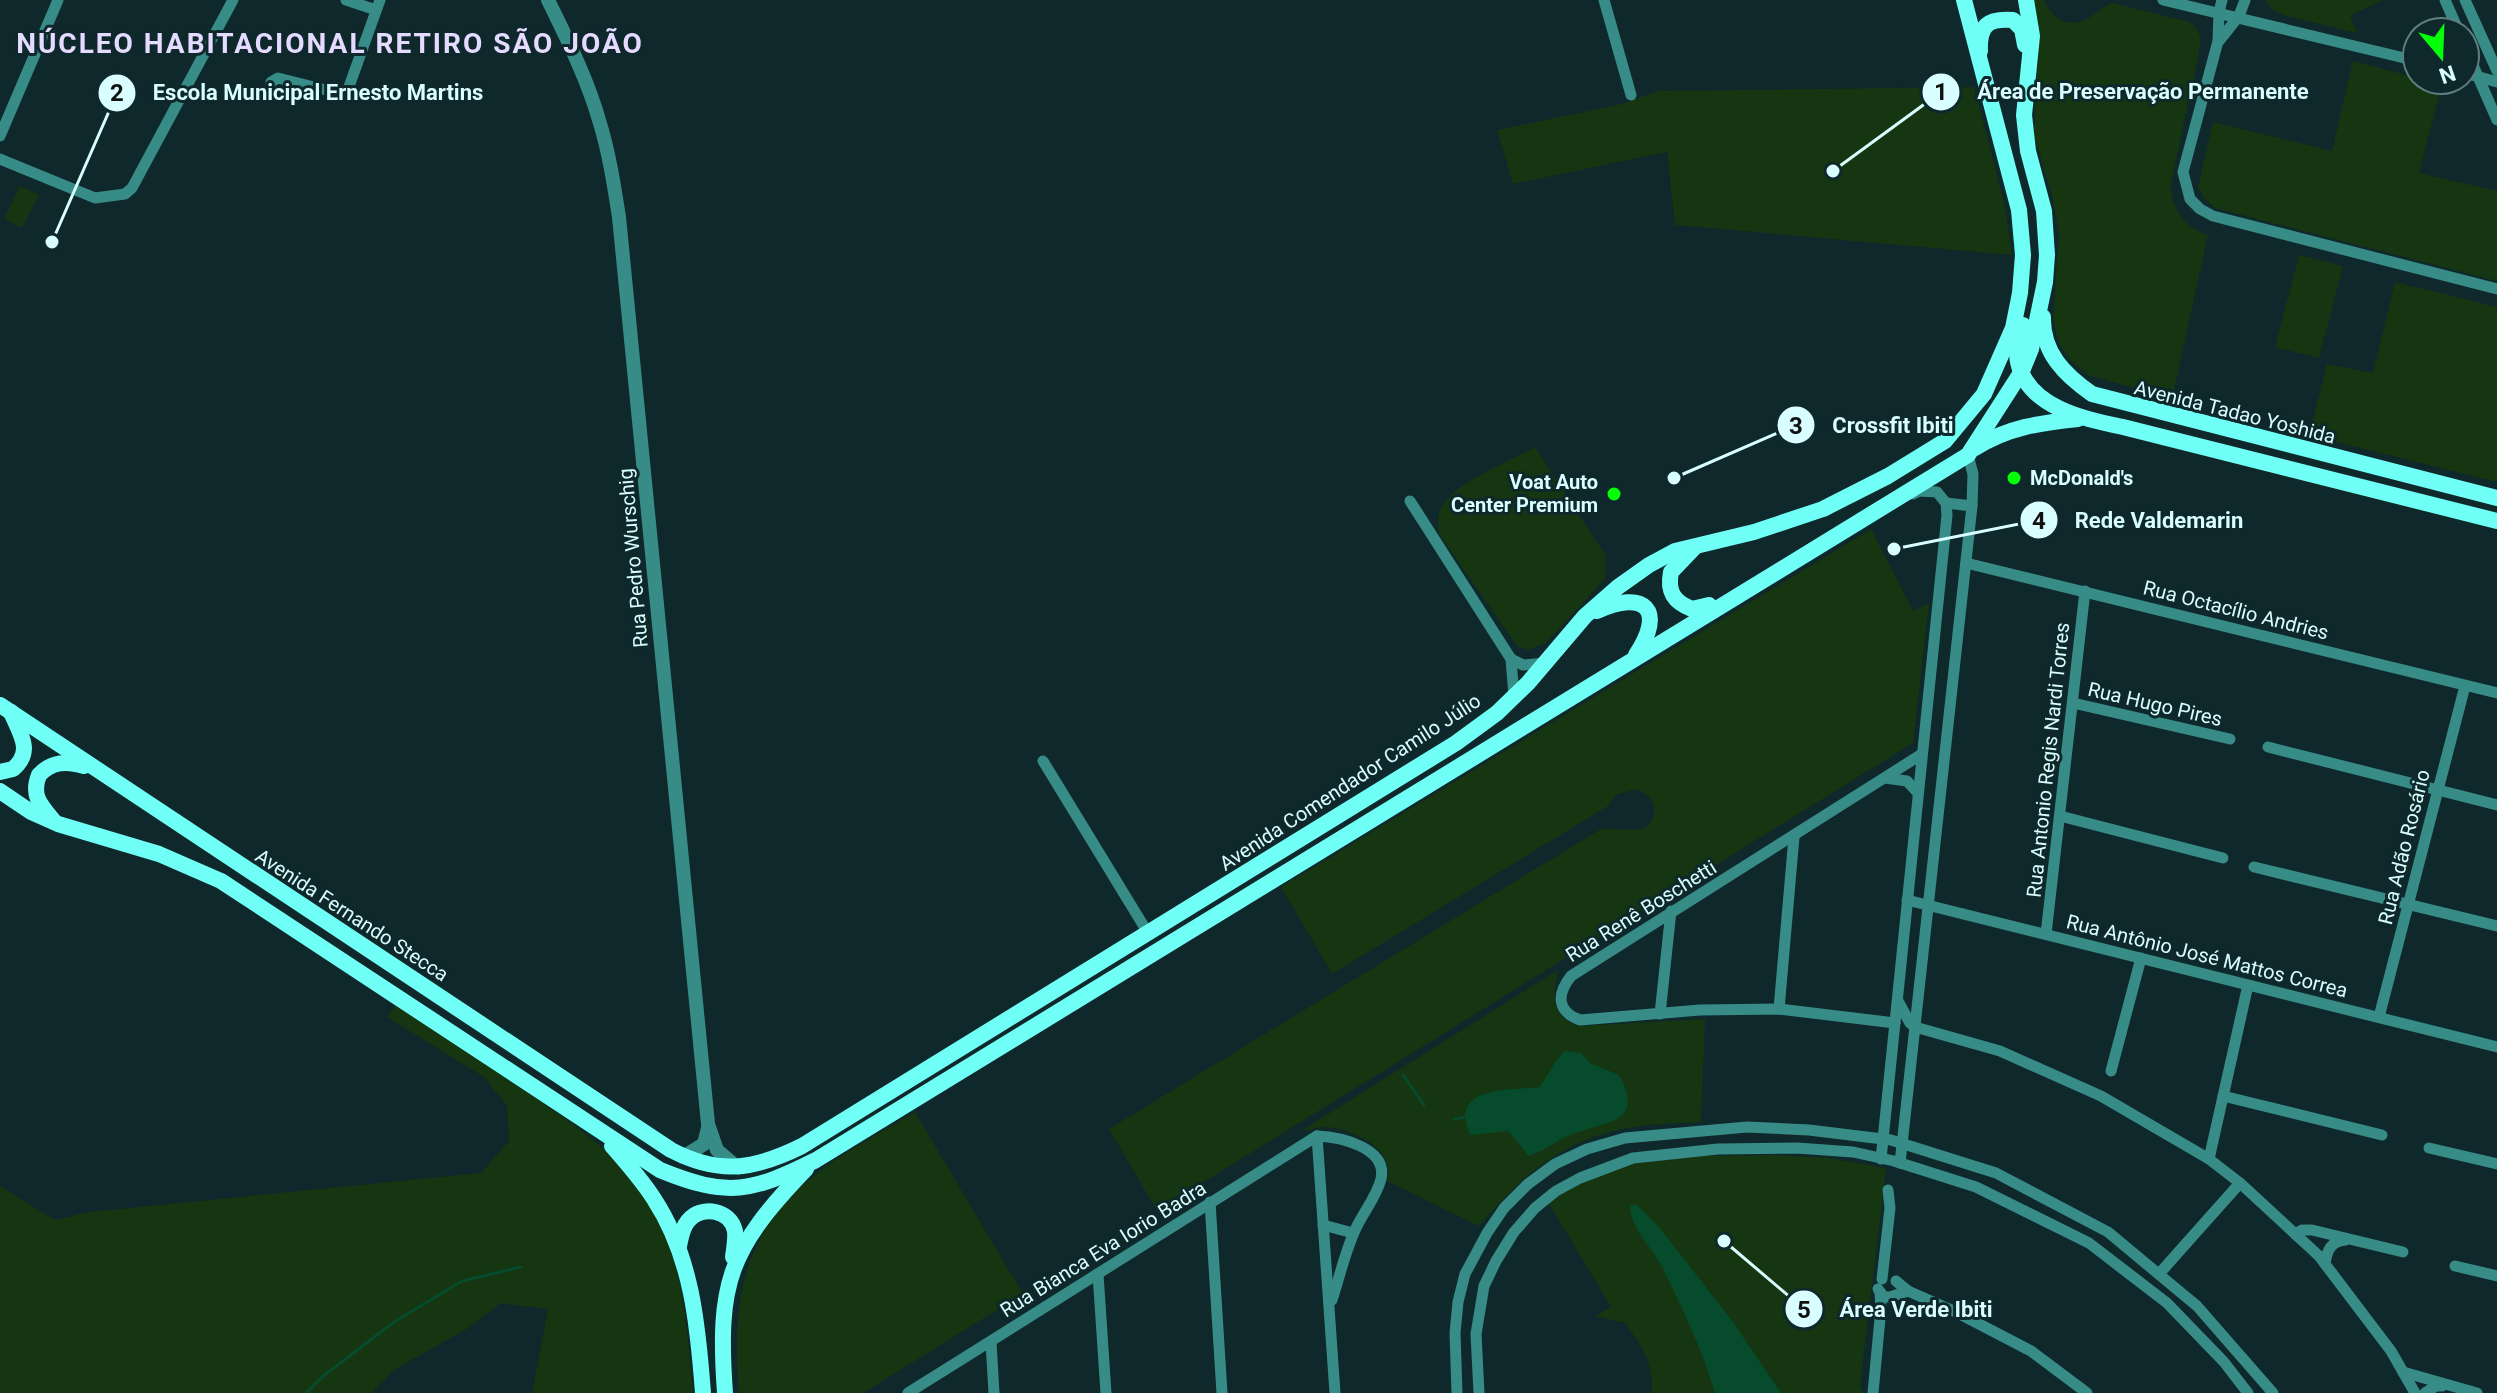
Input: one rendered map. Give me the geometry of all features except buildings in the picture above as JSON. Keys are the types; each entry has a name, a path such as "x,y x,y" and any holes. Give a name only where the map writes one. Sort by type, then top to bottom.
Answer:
{"main road":[{"name":"Avenida Comendador Camilo Júlio","path":"683,1157 714,1166 738,1168 762,1163 802,1146 1456,743 1497,713 1585,616 1649,565 1675,551 1754,532 1823,509 1888,476 1945,441 1984,394 2013,328 2020,293 2022,238 2019,210 1964,0"},
{"name":"Avenida Comendador Camilo Júlio","path":"598,1130 660,1170 693,1183 745,1188 772,1182 816,1160 1969,453 2022,371 2031,349 2045,282 2044,211 2028,151 2024,115 2032,58 2026,0"},
{"path":"1981,65 1980,35 1985,26 1996,19 2013,20 2022,29 2026,86"},
{"path":"2022,238 2028,272 2027,300 2017,354 2022,371"},
{"name":"Avenida Tadao Yoshida","path":"2045,282 2043,325 2051,351 2071,380 2092,394 2497,498"},
{"name":"Avenida Tadao Yoshida","path":"2022,371 2034,390 2050,404 2080,418 2497,521"},
{"name":"Avenida Tadao Yoshida","path":"1969,453 2010,430 2080,418"},
{"path":"1698,544 1671,572 1671,593 1682,605 1692,609 1703,608 1759,580"},
{"path":"1585,616 1625,600 1639,602 1652,623 1647,638 1633,659"},
{"path":"0,772 13,769 25,753 26,745 6,708"},
{"name":"Avenida Fernando Stecca","path":"6,708 683,1157"},
{"path":"58,824 38,801 35,789 39,775 46,767 62,762 97,770"},
{"path":"0,791 31,812 58,824 159,854 221,881 598,1130 655,1199 679,1246 696,1308 703,1393"},
{"path":"731,1275 750,1235 770,1208 816,1160"},
{"path":"679,1246 683,1228 701,1211 719,1212 734,1230 731,1275 722,1316 725,1393"}],"street":[{"path":"0,136 58,0"},
{"path":"0,159 95,198 115,196 132,188 233,0"},
{"path":"271,82 278,78 346,95 378,5 346,0"},
{"name":"Rua Pedro Wurschig","path":"548,0 576,57 599,118 619,217 708,1124 717,1150 738,1168"},
{"path":"1604,0 1631,95"},
{"path":"2163,0 2221,6 2239,16 2401,57"},
{"path":"2218,41 2239,16 2246,0"},
{"path":"2246,0 2254,20"},
{"path":"2465,0 2497,71"},
{"path":"2221,6 2218,41 2183,172 2190,199 2200,209 2228,220 2497,289"},
{"path":"2481,92 2497,120"},
{"path":"1900,1163 1972,506 1973,474 1969,453"},
{"name":"Avenida Comendador Camilo Júlio","path":"1876,512 1919,491 1937,492 1946,503"},
{"path":"1410,501 1511,659 1514,696"},
{"path":"1881,1159 1946,503 1972,506"},
{"name":"Rua Octacílio Andries","path":"1966,563 2497,693"},
{"name":"Rua Antonio Regis Nardi Torres","path":"2046,934 2085,591"},
{"path":"1511,659 1523,665 1545,663"},
{"name":"Rua Adão Rosário","path":"2379,1017 2465,686"},
{"path":"1929,689 1936,699 1943,701 1951,697"},
{"name":"Rua Hugo Pires","path":"2073,703 2230,739"},
{"path":"1927,707 1940,707 1949,715"},
{"path":"2268,747 2497,805"},
{"name":"Rua Renê Boschetti","path":"1895,1023 1779,1009 1580,1020 1564,1011 1559,1001 1560,992 1571,976 1922,754"},
{"path":"1043,761 1148,933"},
{"path":"1885,778 1907,781 1918,793"},
{"path":"2060,816 2223,858"},
{"path":"1779,1009 1794,837"},
{"path":"1776,848 1782,851 1791,871"},
{"path":"2254,867 2497,926"},
{"name":"Rua Antônio José Mattos Correa","path":"1907,900 2497,1047"},
{"path":"1660,1014 1671,911"},
{"path":"1653,922 1661,925 1668,937"},
{"path":"2111,1071 2141,958"},
{"path":"2209,1159 2248,985"},
{"path":"1897,1001 1915,1027 2000,1051 2101,1096 2209,1159 2240,1183 2325,1264 2391,1351 2415,1393"},
{"path":"1893,1042 1897,1062 1892,1120 1905,1123"},
{"path":"2223,1096 2382,1135"},
{"path":"683,1157 704,1144 708,1124"},
{"path":"1457,1393 1455,1333 1465,1274 1504,1208 1528,1184 1555,1164 1587,1149 1625,1138 1747,1127 1883,1139 1996,1173 2108,1232 2197,1306 2273,1393"},
{"path":"1329,1308 1353,1233 1382,1177 1380,1164 1365,1150 1350,1141 1317,1136 1323,1225 1335,1393"},
{"name":"Rua Bianca Eva Iorio Badra","path":"908,1393 1317,1136"},
{"path":"1853,1152 1857,1142 1855,1136"},
{"path":"1479,1393 1476,1334 1484,1286 1514,1232 1556,1191 1580,1178 1633,1158 1718,1149 1797,1148 1853,1152 1924,1170 1976,1187 2089,1243 2167,1303 2224,1362 2248,1393"},
{"path":"2429,1148 2497,1164"},
{"path":"1924,1170 1929,1152"},
{"path":"2159,1274 2240,1183"},
{"path":"1873,1390 1881,1308 1888,1295 1898,1291 1890,1279 1886,1262 1890,1208 1888,1190"},
{"path":"1210,1202 1222,1393"},
{"path":"1323,1225 1353,1233"},
{"path":"2295,1234 2312,1230 2403,1252"},
{"path":"2325,1264 2330,1247 2339,1240 2351,1239"},
{"path":"2455,1266 2497,1276"},
{"path":"1098,1274 1106,1393"},
{"path":"1890,1279 1908,1291 2031,1351 2087,1393"},
{"path":"1890,1279 1878,1288 1888,1295 1908,1291"},
{"path":"991,1342 994,1393"},
{"path":"2403,1372 2477,1393"},
{"path":"2425,1393 2436,1386 2451,1387"}],"shaded area":[{"path":"2033,0 2044,0 2051,12 2069,22 2083,21 2112,3 2190,22 2199,33 2199,53 2170,188 2182,218 2208,235 2172,399 2088,375 2070,360 2059,343 2053,320 2059,234 2052,196 2034,135 2038,52"},
{"path":"2265,0 2384,0 2350,15 2357,33 2283,15 2272,9"},
{"path":"2353,61 2401,74 2401,96 2439,96 2419,173 2497,191 2497,281 2215,208 2198,187 2213,122 2332,151"},
{"path":"1974,87 2005,206 2012,255 1675,225 1667,152 1513,184 1497,130 1622,104 1658,91"},
{"path":"20,186 39,195 22,228 4,219"},
{"path":"2299,255 2343,266 2319,358 2275,347"},
{"path":"2395,282 2497,307 2497,482 2309,435 2327,364 2373,373"},
{"path":"1535,447 1606,556 1605,579 1546,643 1528,650 1517,646 1439,534 1438,522 1443,504 1461,487"},
{"path":"1871,529 1913,611 1929,603 1913,743 1157,1211 1109,1129 1601,829 1635,830 1649,825 1654,808 1648,797 1637,789 1616,795 1608,806 1332,974 1281,887"},
{"path":"1558,970 1555,1003 1562,1016 1578,1026 1705,1019 1701,1122 1633,1127 1585,1140 1529,1175 1479,1226 1387,1181 1389,1170 1386,1160 1360,1137 1327,1127 1301,1131"},
{"path":"396,1005 574,1125 633,1180 661,1225 675,1266 684,1308 693,1393 532,1393 548,1309 501,1303 468,1328 394,1370 372,1393 0,1393 0,1186 55,1220 89,1212 481,1173 509,1141 507,1106 484,1077 387,1017"},
{"path":"1565,1051 1581,1053 1590,1063 1619,1075 1628,1103 1619,1118 1569,1135 1529,1156 1508,1131 1470,1135 1465,1119 1467,1107 1474,1099 1498,1091 1539,1087"},
{"path":"915,1112 1023,1294 863,1393 739,1393 737,1331 740,1302 755,1249 769,1224 787,1200 811,1178 849,1151"},
{"path":"1705,1156 1829,1158 1886,1168 1860,1386 1863,1393 1651,1393 1651,1373 1641,1347 1625,1323 1595,1316 1611,1307 1548,1202 1579,1182 1581,1184 1581,1181 1619,1165"},
{"path":"1630,1205 1637,1205 1659,1227 1733,1322 1781,1393 1715,1393 1684,1312 1661,1265 1637,1229"}],"waterway":[{"path":"1403,1075 1424,1105"},
{"path":"1454,1119 1466,1117"},
{"path":"306,1393 322,1377 394,1322 462,1281 521,1267"}],"place":[{"name":"Área de Preservação Permanente","path":"1833,171"},
{"name":"Escola Municipal Ernesto Martins","path":"52,242"},
{"name":"Crossfit Ibiti","path":"1674,478"},
{"name":"McDonald's","path":"2014,478"},
{"name":"Voat Auto Center Premium","path":"1614,494"},
{"name":"Rede Valdemarin","path":"1894,549"},
{"name":"Área Verde Ibiti","path":"1724,1241"}],"district":[{"name":"NÚCLEO HABITACIONAL RETIRO SÃO JOÃO","path":"330,43"}]}
